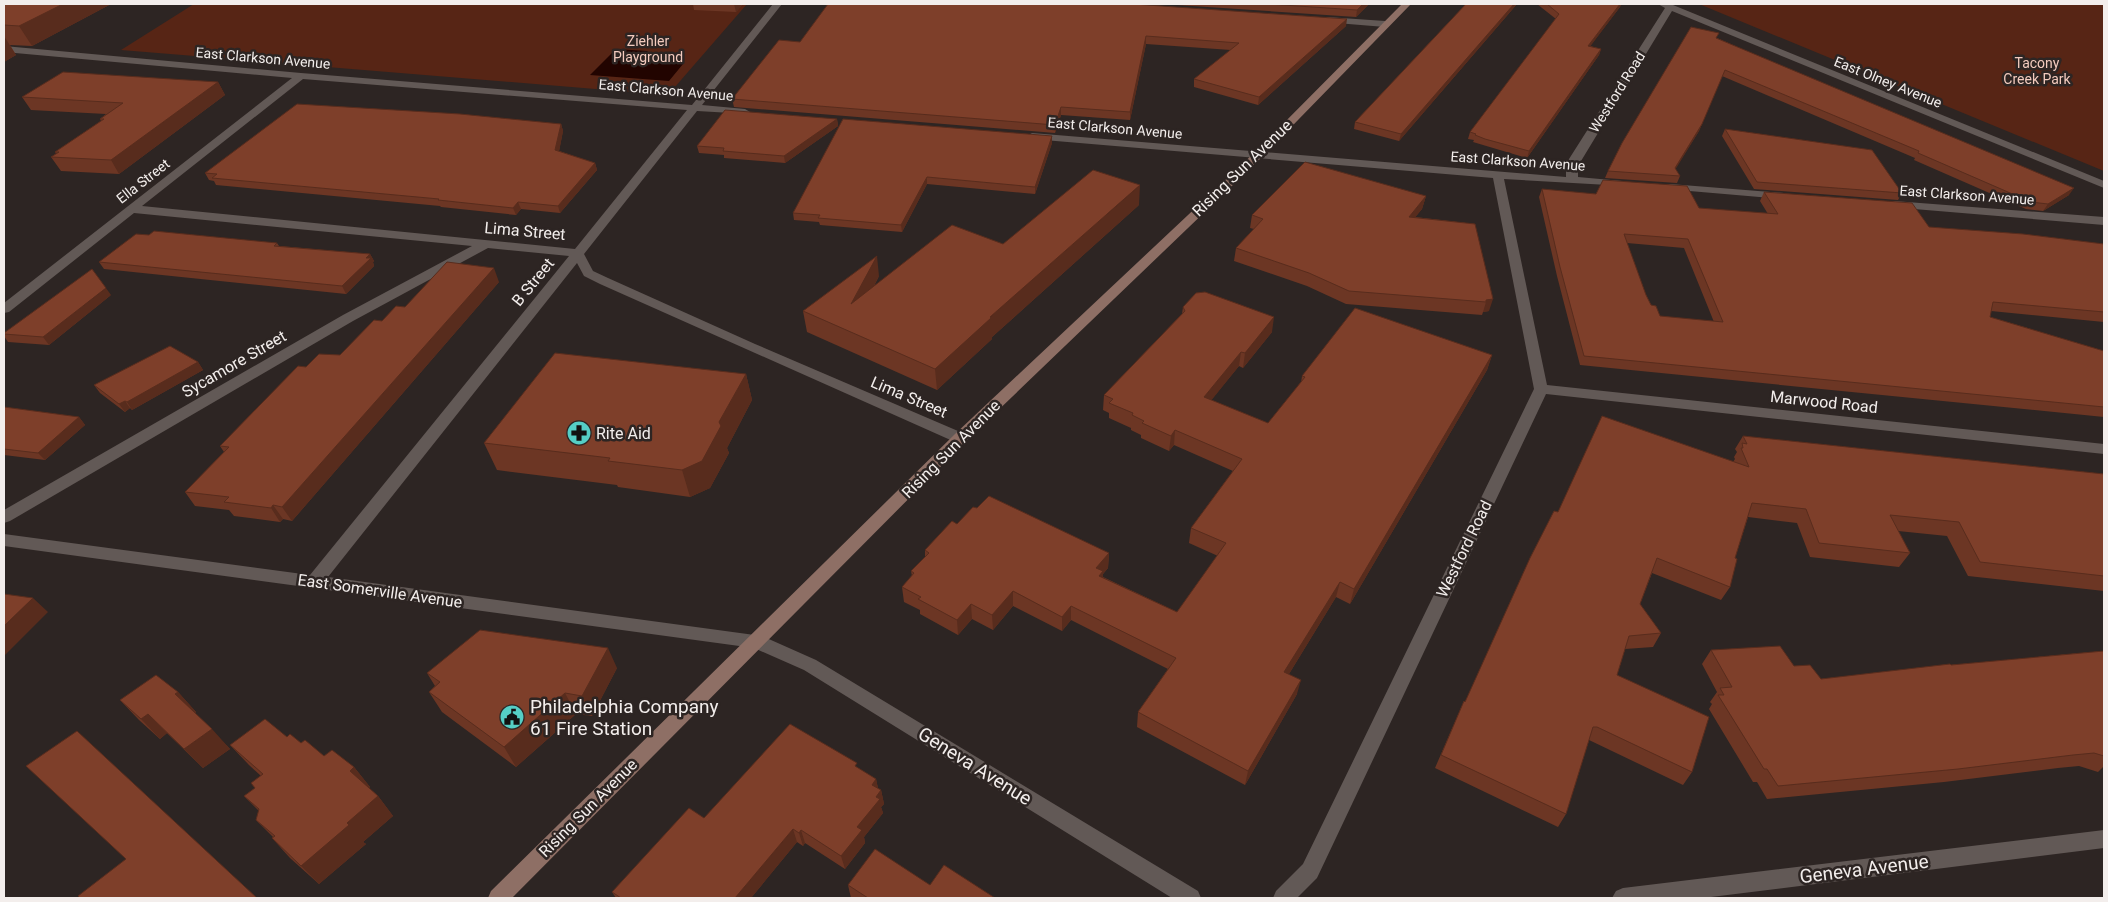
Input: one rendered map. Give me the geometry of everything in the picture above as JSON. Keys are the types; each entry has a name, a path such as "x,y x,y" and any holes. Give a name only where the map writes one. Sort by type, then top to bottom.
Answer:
{"main road":[{"name":"Rising Sun Avenue","path":"498,898 960,438 1258,154 1385,24 1407,4"}],"street":[{"name":"B Street","path":"314,582 778,4"},
{"name":"Westford Road","path":"1572,180 1572,166 1575,159 1666,5"},
{"name":"East Olney Avenue","path":"1666,5 2104,186"},
{"path":"1319,20 1385,24"},
{"name":"East Clarkson Avenue","path":"4,49 301,76 755,113"},
{"name":"Ella Street","path":"4,309 301,76"},
{"name":"East Clarkson Avenue","path":"1022,135 1498,176 1631,185"},
{"path":"1498,176 1541,389"},
{"path":"1661,187 1796,197"},
{"name":"East Clarkson Avenue","path":"1884,204 2104,221"},
{"name":"Lima Street","path":"132,209 578,254 588,273 604,281 750,348 960,438"},
{"name":"Sycamore Street","path":"4,517 348,318 484,244"},
{"name":"Westford Road","path":"1284,898 1310,871 1541,389"},
{"name":"Marwood Road","path":"1541,389 2104,449"},
{"name":"East Somerville Avenue","path":"4,540 756,641"},
{"name":"Geneva Avenue","path":"756,641 810,665 1191,898"},
{"name":"Geneva Avenue","path":"1623,898 2104,839"}],"green space":[{"name":"Ziehler Playground","path":"194,4 747,4 668,95 121,50"},
{"name":"Tacony Creek Park","path":"1699,4 2104,4 2104,171"}],"shaded area":[{"path":"616,49 647,51 659,62 683,64 669,81 590,75"}],"building":[{"path":"4,4 63,4 19,26 4,25"},
{"path":"828,4 1133,4 1347,19 1259,97 1194,79 1239,43 1146,36 1130,112 1061,107 1055,125 732,99 779,40 800,42"},
{"path":"1268,4 1363,4 1357,10"},
{"path":"1466,4 1514,4 1401,134 1355,122"},
{"path":"1547,4 1620,4 1588,46 1601,49 1529,151 1475,135 1470,132 1559,14"},
{"path":"1691,27 1719,33 1716,38 2074,188 2048,204 2031,202 1918,153 1919,151 1725,70 1702,124 1675,168 1680,176 1608,171 1622,143"},
{"path":"63,72 218,82 111,160 51,157 59,152 55,152 104,119 100,119 123,103 22,97"},
{"path":"297,104 460,114 561,124 555,150 595,163 558,206 518,202 513,208 439,199 212,178 217,174 205,173"},
{"path":"725,110 837,119 784,156 723,151 724,148 697,146"},
{"path":"843,119 1052,136 1035,187 927,177 901,225 818,218 820,215 793,213"},
{"path":"1725,129 1872,150 1902,193 1757,182"},
{"path":"1305,162 1426,196 1409,217 1475,224 1493,299 1486,300 1486,302 1349,291 1309,273 1236,248 1263,219 1252,215"},
{"path":"1093,170 1140,185 990,317 935,369 803,311 877,256 851,304 952,225 1003,244"},
{"path":"1603,180 1687,186 1699,208 1778,214 1764,192 1912,203 1929,227 2023,234 2104,244 2104,312 1993,302 1990,317 2104,351 2104,407 1584,356 1560,267 1542,189 1596,194","holes":["1624,234 1688,239 1723,322 1660,316 1656,306 1651,305 1646,295"]},
{"path":"154,231 277,243 274,246 370,254 366,258 371,258 342,286 99,262 136,234 149,235"},
{"path":"447,262 494,268 282,507 273,505 271,508 224,502 229,497 185,492 229,447 220,446 298,366 306,367 319,354 340,355 374,320 382,321 396,306 405,307"},
{"path":"92,269 106,288 43,337 4,334 4,333"},
{"path":"1205,292 1274,317 1245,353 1241,352 1204,397 1268,423 1305,377 1302,376 1355,308 1492,355 1354,589 1340,582 1284,672 1301,680 1248,771 1138,712 1176,658 1071,606 1062,617 1013,591 992,615 971,604 957,620 918,599 921,597 902,587 914,573 911,571 929,553 925,550 952,521 957,524 973,507 977,508 989,496 1109,553 1096,568 1103,571 1099,576 1177,612 1226,543 1191,528 1242,459 1175,430 1171,436 1142,423 1144,421 1132,415 1133,413 1109,403 1113,399 1104,395 1185,311 1183,307 1196,293"},
{"path":"170,346 198,362 127,402 119,404 94,385"},
{"path":"555,353 746,374 719,422 721,426 702,461 682,470 608,461 610,458 484,443"},
{"path":"4,407 79,417 38,453 4,449"},
{"path":"1602,416 1749,467 1741,448 1743,448 1742,443 1747,444 1743,436 2104,474 2104,576 1980,562 1959,522 1890,515 1910,553 1819,543 1806,509 1752,503 1735,558 1737,559 1730,587 1657,558 1640,604 1661,633 1629,636 1617,675 1709,717 1692,772 1597,727 1593,727 1566,814 1441,755 1530,558 1554,511 1558,512"},
{"path":"4,594 33,598 4,626"},
{"path":"480,630 608,648 582,696 565,693 504,747 429,692 440,682 427,673"},
{"path":"1780,646 1794,666 1810,665 1821,679 1950,664 2104,651 2104,756 2094,753 1958,769 1778,786 1767,769 1764,769 1718,695 1724,695 1720,688 1732,687 1711,650"},
{"path":"156,675 178,692 175,694 212,729 184,749 148,714 141,719 120,700"},
{"path":"265,719 287,737 290,734 301,743 305,740 324,756 332,750 354,767 350,771 378,796 347,823 349,825 301,866 272,838 275,836 256,820 259,809 244,796 255,788 251,783 263,774 230,745"},
{"path":"790,724 857,763 855,766 876,779 872,785 881,790 876,797 880,799 857,827 862,830 841,856 801,830 799,833 793,829 735,898 621,898 612,892 689,808 704,818"},
{"path":"77,731 257,898 80,898 78,896 126,859 26,766"},
{"path":"875,849 930,885 944,865 995,898 868,898 848,885"}],"place":[{"name":"Rite Aid","path":"579,433"},
{"name":"Philadelphia Company 61 Fire Station","path":"512,717"}]}
